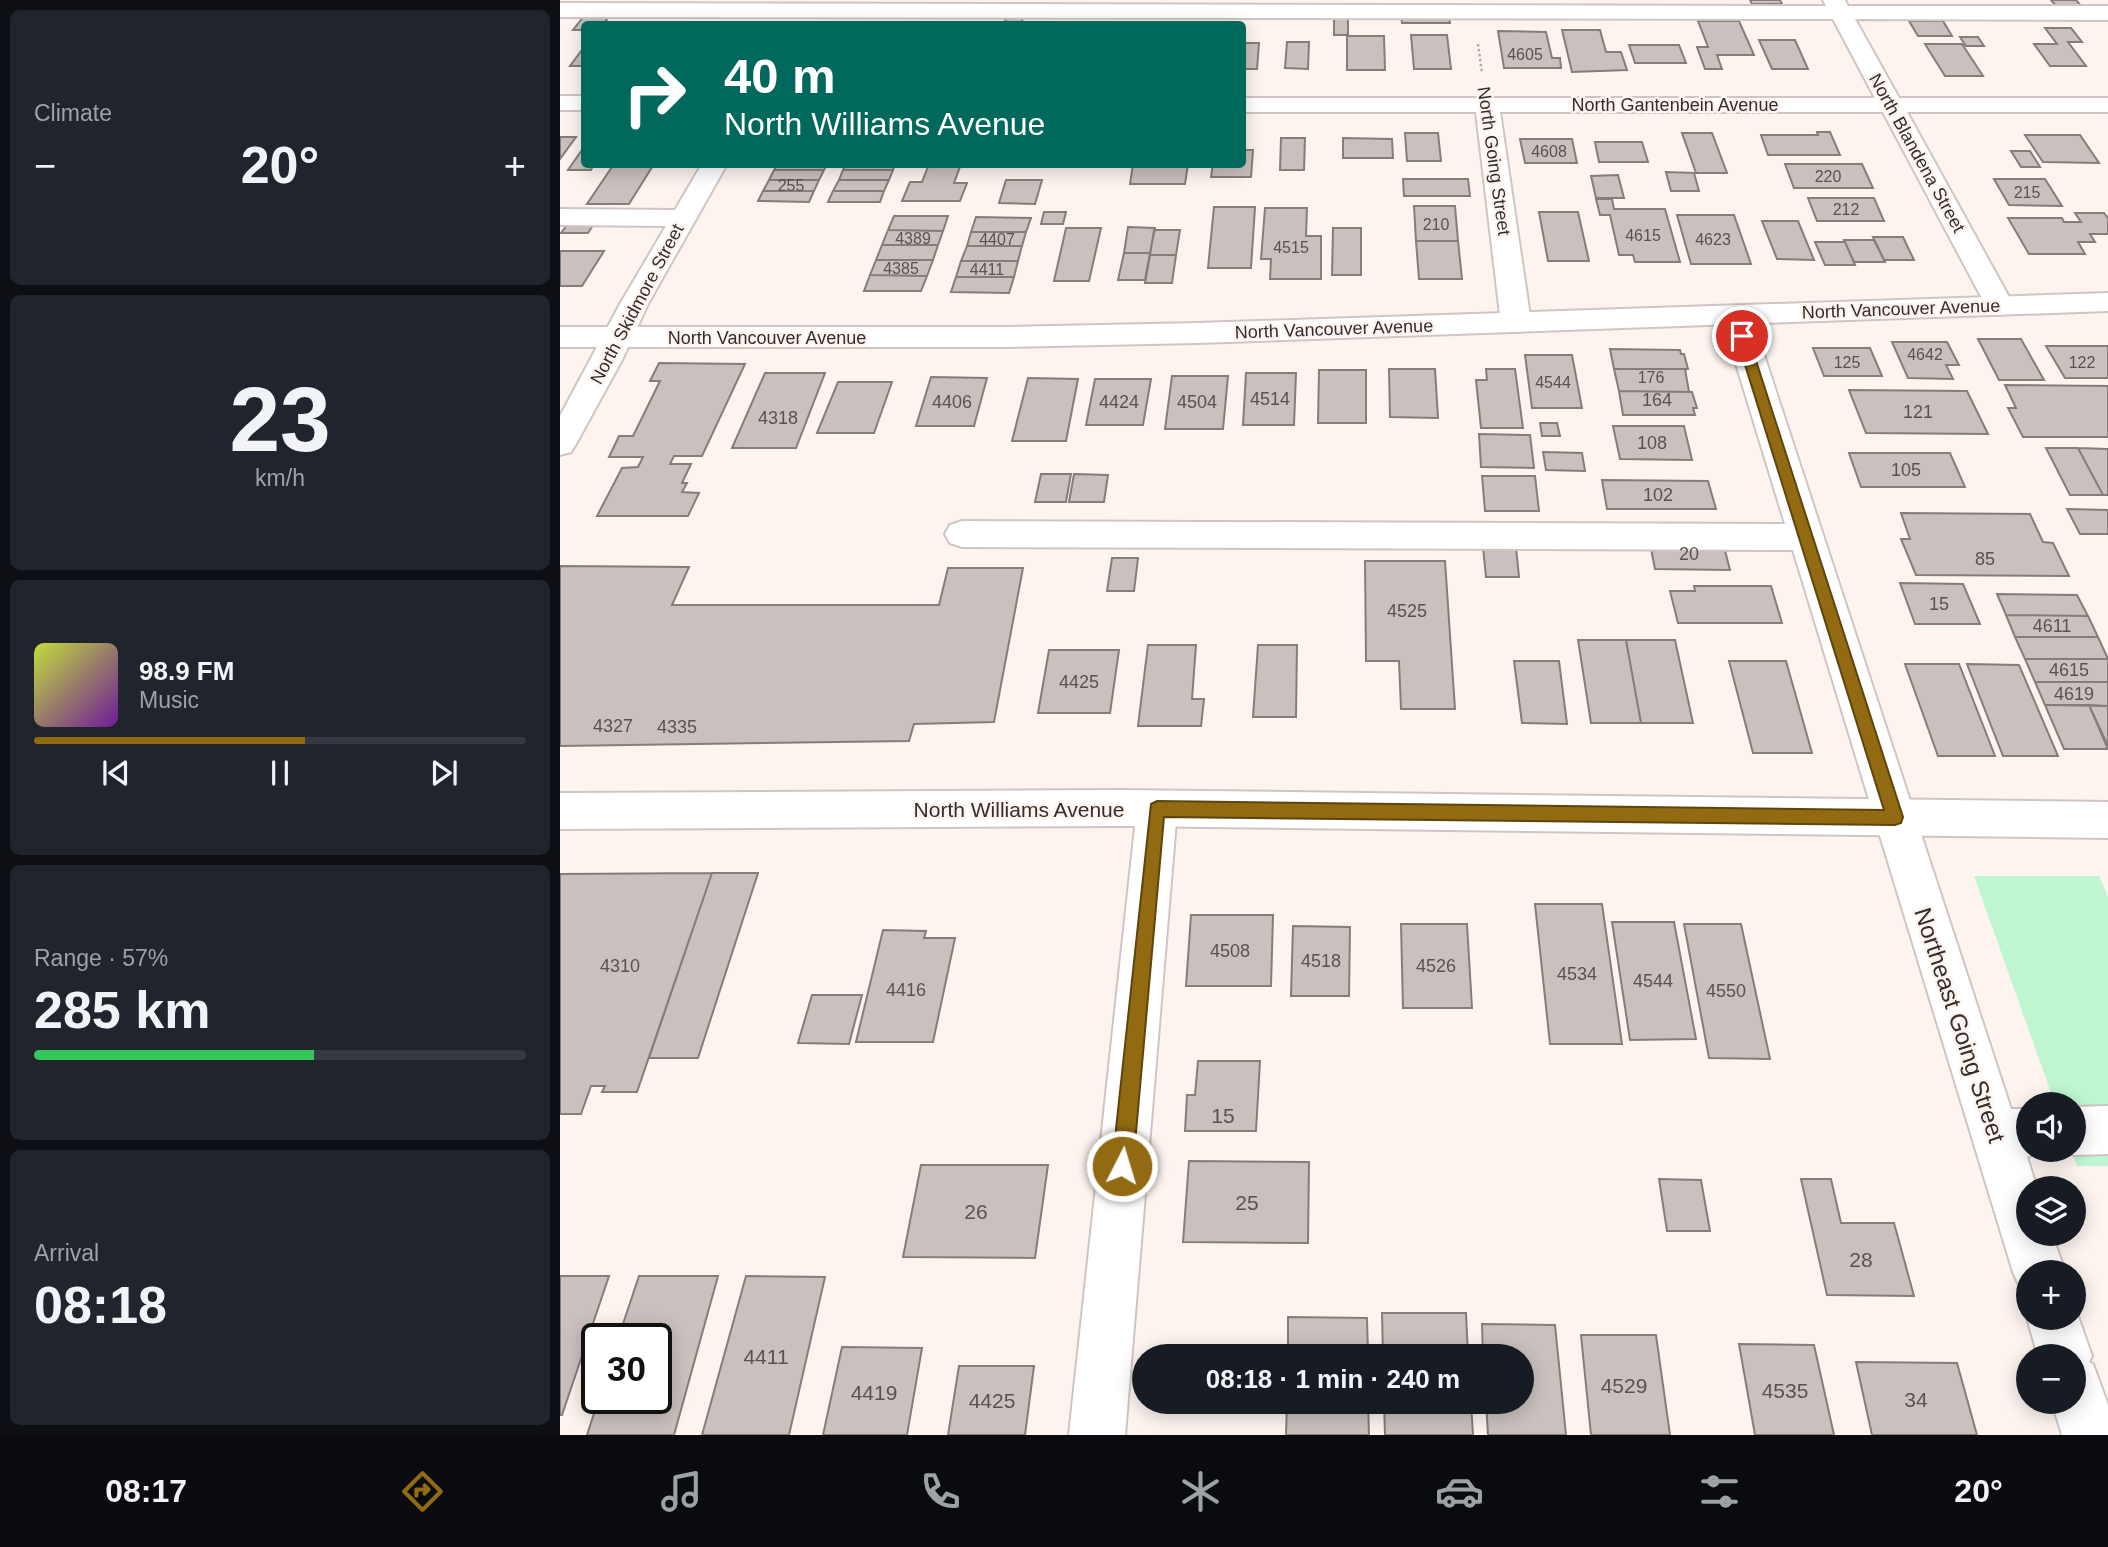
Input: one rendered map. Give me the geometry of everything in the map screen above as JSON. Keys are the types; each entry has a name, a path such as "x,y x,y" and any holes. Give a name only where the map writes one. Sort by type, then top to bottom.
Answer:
{"street":[{"path":"560,10 1473,13 1837,6 2108,13"},
{"name":"North Blandena Street","path":"1837,6 2000,306"},
{"path":"560,103 581,103"},
{"name":"North Gantenbein Avenue","path":"1246,105 2108,105"},
{"name":"North Going Street","path":"1487,105 1516,323"},
{"name":"North Skidmore Street","path":"560,444 713,168"},
{"path":"560,217 684,218"},
{"name":"North Vancouver Avenue","path":"560,337 1017,337 2108,302"},
{"path":"1736,315 1895,817"},
{"path":"962,534 1806,537"},
{"path":"1097,1435 1157,809"},
{"name":"North Williams Avenue","path":"560,811 1157,809 2108,820"},
{"name":"Northeast Going Street","path":"1895,817 2012,1133 2037,1260"},
{"path":"2086,1131 2108,1130"},
{"path":"2084,1414 2090,1435"}],"path":[{"name":"North Going Street","path":"1473,13 1487,105"}],"green space":[{"path":"1974,876 2099,876 2108,897 2108,1166 2077,1166 2076,1162 2086,1162 2086,1092 2051,1092"}],"building":[{"path":"1750,0 1780,0 1782,4 1752,4"},
{"path":"2051,0 2076,0 2082,7 2057,7"},
{"path":"584,16 610,16 606,21 581,21 581,30 573,30"},
{"path":"1007,16 1024,16 1022,21 1005,21"},
{"path":"1401,16 1449,17 1450,23 1402,23"},
{"path":"1334,19 1348,19 1348,35 1334,35"},
{"path":"1698,21 1739,21 1754,55 1717,55 1722,69 1705,69 1697,47 1708,47"},
{"path":"1909,21 1943,21 1952,36 1918,36"},
{"path":"2045,28 2071,28 2082,42 2068,42 2086,66 2050,66 2034,44 2057,44"},
{"path":"1562,30 1600,30 1606,52 1621,52 1627,70 1572,72"},
{"path":"1498,31 1546,32 1552,58 1560,58 1561,68 1504,68"},
{"path":"1411,35 1447,35 1451,69 1414,69"},
{"path":"1347,36 1384,36 1385,70 1347,70"},
{"path":"1960,37 1978,37 1984,46 1966,46"},
{"path":"1759,40 1795,40 1808,69 1772,69"},
{"path":"1287,42 1309,42 1308,69 1285,68"},
{"path":"1246,43 1259,43 1257,69 1246,69"},
{"path":"1925,44 1962,44 1983,76 1945,76"},
{"path":"1629,45 1679,45 1686,63 1635,63"},
{"path":"581,51 581,66 570,66"},
{"path":"1817,132 1830,132 1840,155 1768,155 1761,135 1818,135"},
{"path":"1405,133 1438,133 1441,161 1407,161"},
{"path":"1682,133 1712,133 1727,173 1696,173"},
{"path":"2025,135 2080,135 2099,163 2043,162"},
{"path":"560,137 576,137 560,159"},
{"path":"1281,138 1305,138 1304,170 1280,170"},
{"path":"1343,138 1392,139 1393,158 1343,158"},
{"path":"1520,139 1572,139 1577,163 1525,163"},
{"path":"1595,142 1642,142 1648,162 1599,162"},
{"path":"1246,150 1253,150 1251,177 1211,177 1212,168 1246,168"},
{"path":"581,151 581,168 592,168 591,170 568,170"},
{"path":"2011,151 2030,151 2040,167 2021,167"},
{"path":"1785,164 1862,164 1873,188 1794,188"},
{"path":"611,168 652,168 629,204 587,204"},
{"path":"775,168 825,168 824,170 774,170"},
{"path":"844,168 894,168 893,170 843,170"},
{"path":"927,168 960,168 954,183 967,183 960,201 902,201 910,182 922,182"},
{"path":"1132,168 1187,168 1185,184 1130,184"},
{"path":"774,170 824,170 819,180 769,180"},
{"path":"843,170 893,170 889,180 839,180"},
{"path":"1666,172 1696,173 1699,191 1671,191"},
{"path":"1618,175 1624,198 1596,198 1591,176"},
{"path":"1403,179 1468,179 1470,196 1404,196"},
{"path":"1994,179 2045,179 2062,206 2009,205"},
{"path":"769,180 819,180 814,191 763,191"},
{"path":"839,180 889,180 884,191 833,191"},
{"path":"1006,180 1042,180 1035,204 999,203"},
{"path":"763,191 814,191 809,202 758,201"},
{"path":"833,191 884,191 880,202 828,202"},
{"path":"1808,198 1874,198 1884,221 1817,221"},
{"path":"1596,199 1612,199 1614,209 1665,209 1680,262 1635,262 1633,255 1619,255 1610,215 1600,215"},
{"path":"1414,206 1455,206 1458,241 1416,241"},
{"path":"1214,207 1255,207 1251,268 1208,268"},
{"path":"1265,208 1307,208 1306,236 1321,236 1321,279 1270,279 1271,259 1261,259"},
{"path":"1044,212 1066,212 1063,224 1041,224"},
{"path":"1539,212 1578,212 1589,261 1548,261"},
{"path":"2075,213 2104,213 2108,218 2108,234 2090,234 2095,242 2078,242 2085,254 2029,254 2008,218 2062,218 2064,222 2081,222"},
{"path":"1677,215 1734,215 1751,264 1691,264"},
{"path":"894,216 948,216 943,231 888,230"},
{"path":"976,217 1031,218 1026,232 971,232"},
{"path":"1762,221 1798,221 1814,260 1777,259"},
{"path":"567,225 593,225 588,233 561,233"},
{"path":"1128,227 1155,228 1150,253 1124,253"},
{"path":"1066,228 1101,228 1089,281 1054,281"},
{"path":"1333,228 1361,228 1361,275 1332,275"},
{"path":"888,230 943,231 938,245 882,245"},
{"path":"1154,230 1180,230 1176,255 1150,255"},
{"path":"971,232 1026,232 1022,246 967,246"},
{"path":"1873,237 1903,237 1914,260 1884,260"},
{"path":"1844,240 1874,240 1885,262 1854,262"},
{"path":"1416,241 1458,241 1462,279 1419,279"},
{"path":"1815,242 1845,242 1855,265 1825,265"},
{"path":"882,245 938,245 933,260 876,260"},
{"path":"967,246 1022,246 1018,261 961,261"},
{"path":"560,251 604,251 582,286 560,286"},
{"path":"1124,253 1150,253 1145,280 1118,280"},
{"path":"1150,255 1176,255 1172,283 1145,283"},
{"path":"876,260 933,260 927,276 870,275"},
{"path":"961,261 1018,261 1014,277 956,277"},
{"path":"870,275 927,276 921,291 864,291"},
{"path":"956,277 1014,277 1009,293 951,292"},
{"path":"1978,339 2021,339 2044,380 1999,380"},
{"path":"1892,342 1947,342 1959,365 1946,365 1953,379 1908,378"},
{"path":"2046,346 2108,346 2108,378 2065,378"},
{"path":"1813,348 1870,348 1882,376 1824,376"},
{"path":"1610,349 1680,350 1681,354 1684,354 1688,369 1614,369"},
{"path":"1525,355 1572,355 1582,408 1532,408"},
{"path":"659,363 745,364 702,456 674,456 670,464 691,464 682,483 687,483 682,492 699,493 688,516 597,516 622,468 638,467 643,457 609,457 619,436 633,436 660,381 650,381"},
{"path":"1389,369 1435,369 1438,418 1390,417"},
{"path":"1486,369 1515,369 1523,428 1481,428 1476,380 1487,380"},
{"path":"1614,369 1685,369 1689,392 1619,391"},
{"path":"1319,370 1366,370 1366,423 1318,423"},
{"path":"765,373 825,373 796,448 732,448"},
{"path":"1246,373 1296,373 1294,425 1243,425"},
{"path":"1172,376 1228,376 1223,429 1165,429"},
{"path":"931,377 987,378 974,426 916,426"},
{"path":"1028,378 1078,379 1066,441 1012,441"},
{"path":"1095,379 1151,379 1143,425 1086,425"},
{"path":"838,382 892,382 874,433 817,433"},
{"path":"2005,385 2108,386 2108,437 2023,437 2008,408 2016,408"},
{"path":"1849,390 1967,391 1988,434 1866,433"},
{"path":"1619,391 1692,392 1697,408 1693,408 1695,415 1623,415"},
{"path":"1540,423 1557,423 1560,436 1542,436"},
{"path":"1613,426 1684,426 1692,460 1620,459"},
{"path":"1479,434 1530,435 1534,468 1481,467"},
{"path":"2046,448 2078,448 2103,495 2070,495"},
{"path":"2078,448 2108,449 2108,495 2103,495"},
{"path":"1543,452 1582,453 1585,471 1546,470"},
{"path":"1849,453 1950,453 1965,487 1861,487"},
{"path":"1041,474 1071,474 1066,502 1035,502"},
{"path":"1074,474 1108,475 1104,502 1069,502"},
{"path":"1482,476 1535,476 1539,511 1485,511"},
{"path":"1602,480 1708,481 1716,509 1607,509"},
{"path":"2067,509 2108,510 2108,534 2080,534"},
{"path":"1901,513 2030,514 2043,542 2053,543 2069,576 1916,575 1901,539 1910,539"},
{"path":"1649,539 1722,539 1730,570 1655,569"},
{"path":"1483,547 1516,547 1519,577 1486,577"},
{"path":"1112,558 1138,558 1134,591 1107,591"},
{"path":"1365,561 1445,561 1455,709 1401,709 1399,661 1366,661"},
{"path":"560,566 689,567 672,605 939,605 948,568 1023,568 994,722 914,724 909,741 560,746"},
{"path":"1900,583 1963,584 1980,624 1915,624"},
{"path":"1694,586 1771,586 1782,623 1678,623 1670,591 1695,591"},
{"path":"1997,594 2077,595 2088,616 2006,615"},
{"path":"2006,615 2088,616 2098,637 2015,637"},
{"path":"2015,637 2098,637 2108,659 2025,659"},
{"path":"1578,640 1626,640 1641,723 1591,723"},
{"path":"1626,640 1675,640 1693,723 1641,723"},
{"path":"1148,645 1196,645 1192,699 1204,699 1201,726 1138,726"},
{"path":"1258,645 1297,645 1296,717 1253,717"},
{"path":"1049,650 1119,650 1110,713 1038,713"},
{"path":"2025,659 2108,659 2108,682 2035,682"},
{"path":"1514,661 1559,661 1567,724 1522,723"},
{"path":"1729,661 1786,661 1812,753 1753,753"},
{"path":"1905,664 1959,664 1995,756 1938,756"},
{"path":"1967,664 2019,665 2058,756 2003,756"},
{"path":"2035,682 2108,682 2108,706 2045,705"},
{"path":"2045,705 2089,705 2108,749 2064,749"},
{"path":"2089,705 2108,706 2108,746"},
{"path":"712,873 758,873 698,1058 649,1058"},
{"path":"712,873 637,1092 602,1092 605,1086 591,1086 581,1114 560,1114 560,874"},
{"path":"1535,904 1602,904 1622,1044 1550,1044"},
{"path":"1191,915 1273,915 1271,986 1186,986"},
{"path":"1612,922 1674,922 1696,1039 1630,1040"},
{"path":"1401,924 1467,924 1472,1008 1403,1008"},
{"path":"1684,924 1741,924 1770,1059 1709,1058"},
{"path":"1293,926 1350,927 1349,996 1291,996"},
{"path":"883,930 926,931 924,938 955,938 933,1042 856,1042"},
{"path":"812,995 862,995 849,1044 798,1043"},
{"path":"1198,1061 1260,1061 1256,1131 1185,1131 1187,1095 1195,1095"},
{"path":"1189,1161 1309,1162 1308,1243 1183,1242"},
{"path":"921,1165 1048,1165 1035,1258 903,1257"},
{"path":"1659,1179 1701,1180 1710,1231 1667,1231"},
{"path":"1801,1179 1831,1179 1841,1223 1894,1223 1914,1296 1827,1295"},
{"path":"560,1276 609,1276 593,1323 581,1323 581,1359 560,1415"},
{"path":"639,1276 718,1276 674,1435 587,1435 594,1414 672,1414 672,1323 623,1323"},
{"path":"746,1276 825,1277 789,1435 702,1435"},
{"path":"1382,1313 1466,1313 1467,1344 1383,1344"},
{"path":"1288,1317 1367,1318 1368,1344 1288,1344"},
{"path":"1482,1324 1555,1325 1566,1435 1488,1435 1487,1414 1534,1414 1534,1344 1483,1344"},
{"path":"1581,1335 1656,1335 1670,1435 1591,1435"},
{"path":"1739,1344 1814,1345 1834,1435 1755,1435"},
{"path":"842,1347 922,1348 907,1435 823,1435"},
{"path":"1856,1362 1957,1363 1977,1435 1872,1435"},
{"path":"959,1366 1034,1366 1025,1435 948,1435"},
{"path":"1287,1414 1368,1414 1369,1435 1286,1435"},
{"path":"1384,1414 1472,1414 1473,1435 1385,1435"}],"route":[{"path":"1122,1166 1157,809 1895,817 1742,336"}]}
